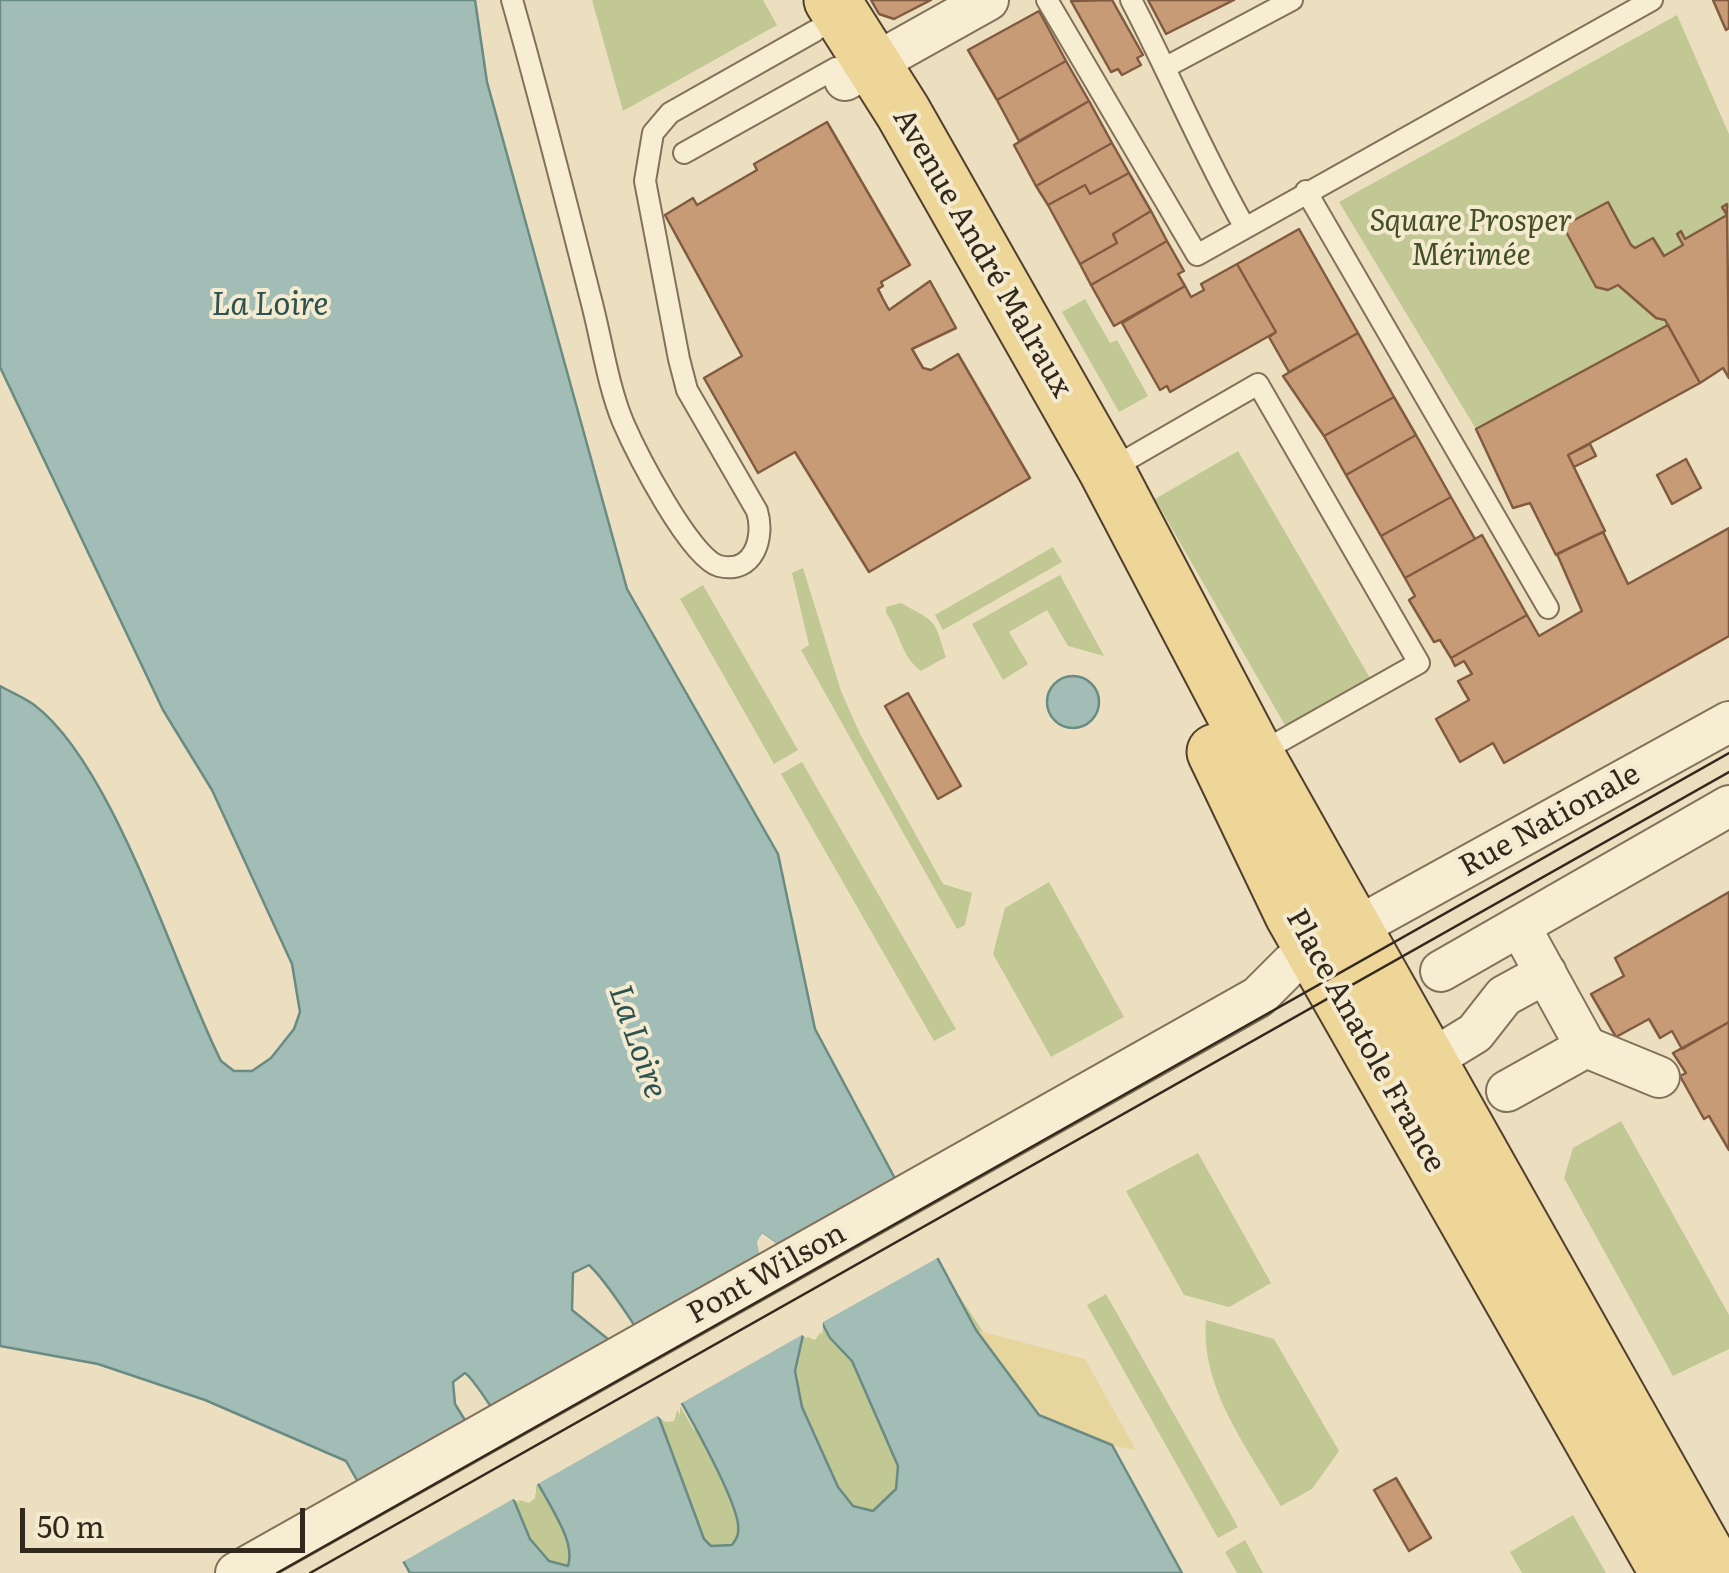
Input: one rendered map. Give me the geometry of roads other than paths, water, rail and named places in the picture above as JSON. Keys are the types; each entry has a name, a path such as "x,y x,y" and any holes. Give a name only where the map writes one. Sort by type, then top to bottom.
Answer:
{"main road":[{"name":"Avenue André Malraux","path":"832,41 903,112 1109,491"},
{"name":"Place Anatole France","path":"1109,491 1718,1573"},
{"name":"Place Anatole France","path":"1109,491 1158,650 1228,778 1294,915 1668,1573"}],"street":[{"path":"832,41 988,0"},
{"name":"Rue Nationale","path":"1370,920 1729,722"},
{"path":"1441,971 1729,806"},
{"path":"1520,927 1586,1047 1659,1078"},
{"name":"Pont Wilson","path":"236,1573 1258,997 1291,964"},
{"path":"1444,1052 1475,1034 1504,996 1546,974"},
{"path":"1507,1091 1586,1047"}],"lane":[{"path":"512,0 623,420 692,545 716,565 732,567 749,559 760,545 762,528 758,512 688,390 652,227 646,158 652,133 670,113 832,41"},
{"path":"1047,0 1197,255 1652,0"},
{"path":"1131,0 1166,67 1202,152 1244,226"},
{"path":"1166,67 1292,0"},
{"path":"684,153 832,41"},
{"path":"1306,191 1548,608"},
{"path":"1109,491 1258,384 1419,663 1256,755"}],"water":[{"name":"La Loire","path":"0,0 475,0 487,82 627,589 778,854 815,1029 976,1330 1039,1415 1112,1445 1182,1573 410,1573 346,1461 205,1400 98,1364 0,1346 0,686 33,704 62,733 90,772 140,870 221,1061 234,1071 252,1071 271,1058 294,1029 300,1012 292,964 212,790 163,710 0,367","holes":["762,1234 783,1249 830,1338 852,1361 898,1466 896,1489 873,1511 853,1506 838,1487 802,1407 795,1371 803,1335 761,1262","589,1265 605,1283 674,1390 731,1502 738,1524 732,1545 711,1546 704,1539 658,1415 614,1344 572,1310 573,1273","465,1373 501,1423 559,1522 568,1547 568,1566 549,1561 530,1539 513,1498 455,1404 453,1382"]},
{"path":"1073,676 1091,684 1099,702 1091,720 1073,728 1055,720 1047,702 1055,684"}],"tram line":[{"path":"277,1573 1729,753"},
{"path":"310,1573 1729,772"}],"park label":[{"name":"Square Prosper Mérimée","path":"1471,239"}]}
